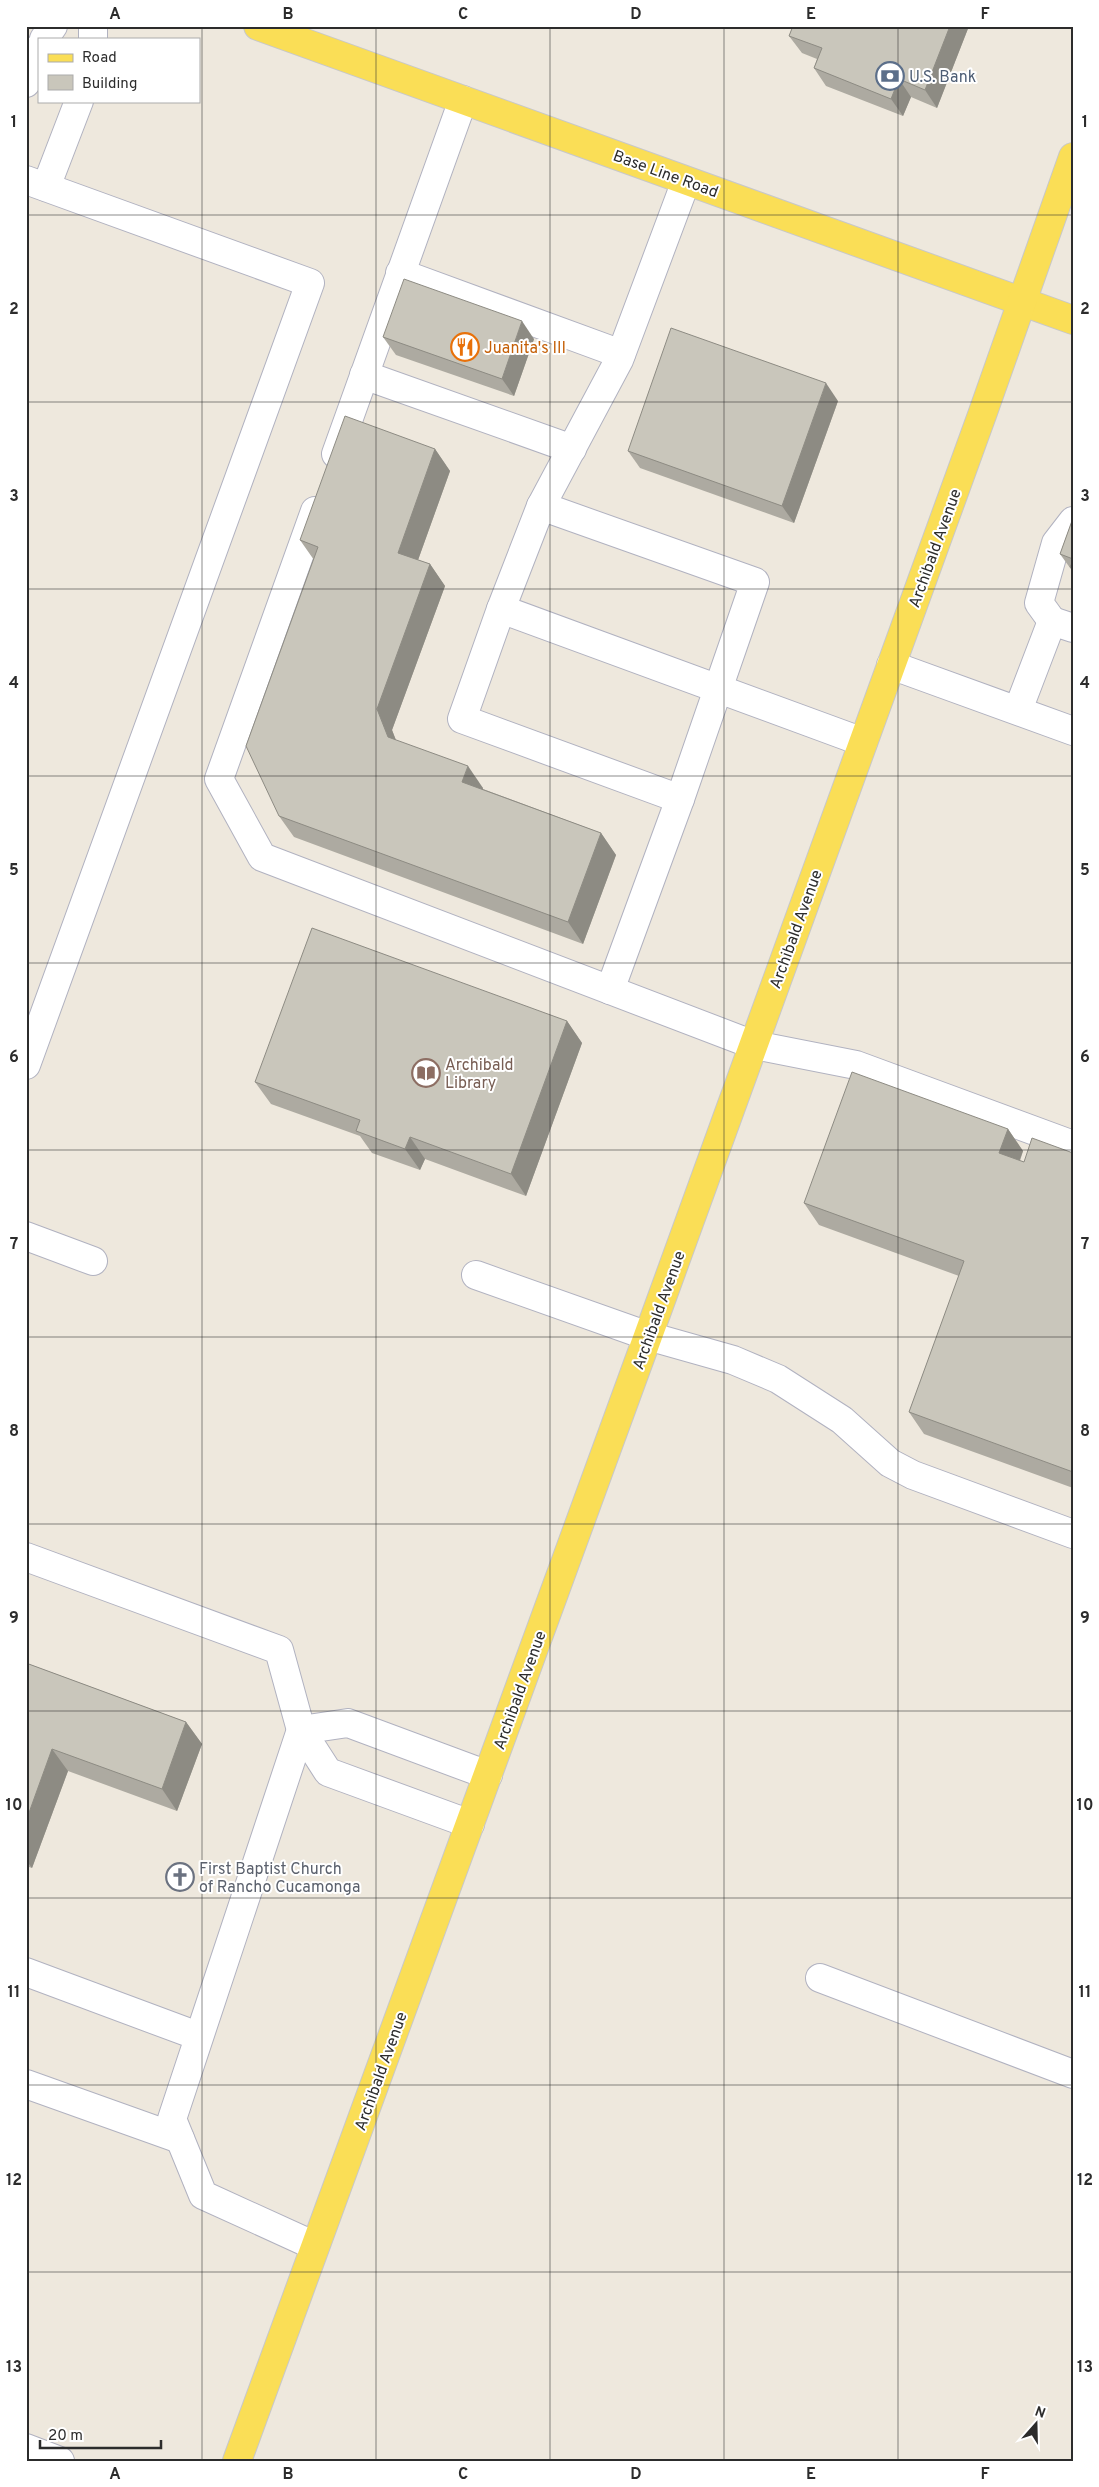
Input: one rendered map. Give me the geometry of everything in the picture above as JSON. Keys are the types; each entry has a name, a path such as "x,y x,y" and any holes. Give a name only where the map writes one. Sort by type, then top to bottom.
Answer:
{"main road":[{"name":"Base Line Road","path":"258,26 1073,320"},
{"name":"Archibald Avenue","path":"237,2461 754,1045 1073,157"}],"street":[{"path":"45,38 53,26"},
{"path":"26,83 38,51"},
{"path":"463,100 219,779 262,857 754,1045 856,1065 1073,1145"},
{"path":"26,1065 310,283 36,184 78,102"},
{"path":"680,799 462,719 501,609 541,506 622,354 686,180"},
{"path":"400,273 622,354"},
{"path":"364,375 572,449"},
{"path":"541,506 755,582 680,799 610,990"},
{"path":"1018,710 1063,624 1039,603 1056,543 1073,521"},
{"path":"501,609 863,742"},
{"path":"891,665 1073,731"},
{"path":"26,1236 93,1261"},
{"path":"476,1275 648,1336 733,1360 778,1379 842,1420 890,1463 913,1475 1073,1534"},
{"path":"26,1558 279,1650 301,1730 328,1772 470,1824"},
{"path":"301,1730 348,1723 488,1776"},
{"path":"301,1730 172,2119 203,2195 315,2246"},
{"path":"26,1972 198,2036"},
{"path":"820,1978 1073,2074"},
{"path":"26,2084 180,2139"},
{"path":"26,2448 60,2461"}],"building":[{"name":"U.S. Bank","path":"793,26 950,26 925,90 899,79 891,99 814,68 822,48 789,36"},
{"name":"Juanita's III","path":"404,279 522,321 502,379 383,337"},
{"path":"671,328 826,383 782,506 628,451"},
{"path":"345,416 435,449 398,553 430,564 377,709 388,737 468,766 462,782 601,833 568,922 279,816 246,746 318,547 300,540"},
{"path":"1073,518 1073,559 1060,554"},
{"name":"Archibald Library","path":"312,928 567,1021 511,1174 410,1137 405,1149 356,1131 360,1120 255,1082"},
{"path":"852,1072 1008,1129 999,1153 1024,1162 1032,1138 1073,1153 1073,1472 909,1412 964,1261 804,1203"},
{"path":"26,1663 186,1722 162,1789 52,1749 26,1821"}],"place":[{"name":"U.S. Bank","path":"890,76"},
{"name":"Juanita's III","path":"465,347"},
{"name":"Archibald Library","path":"426,1073"},
{"name":"First Baptist Church of Rancho Cucamonga","path":"180,1877"}]}
